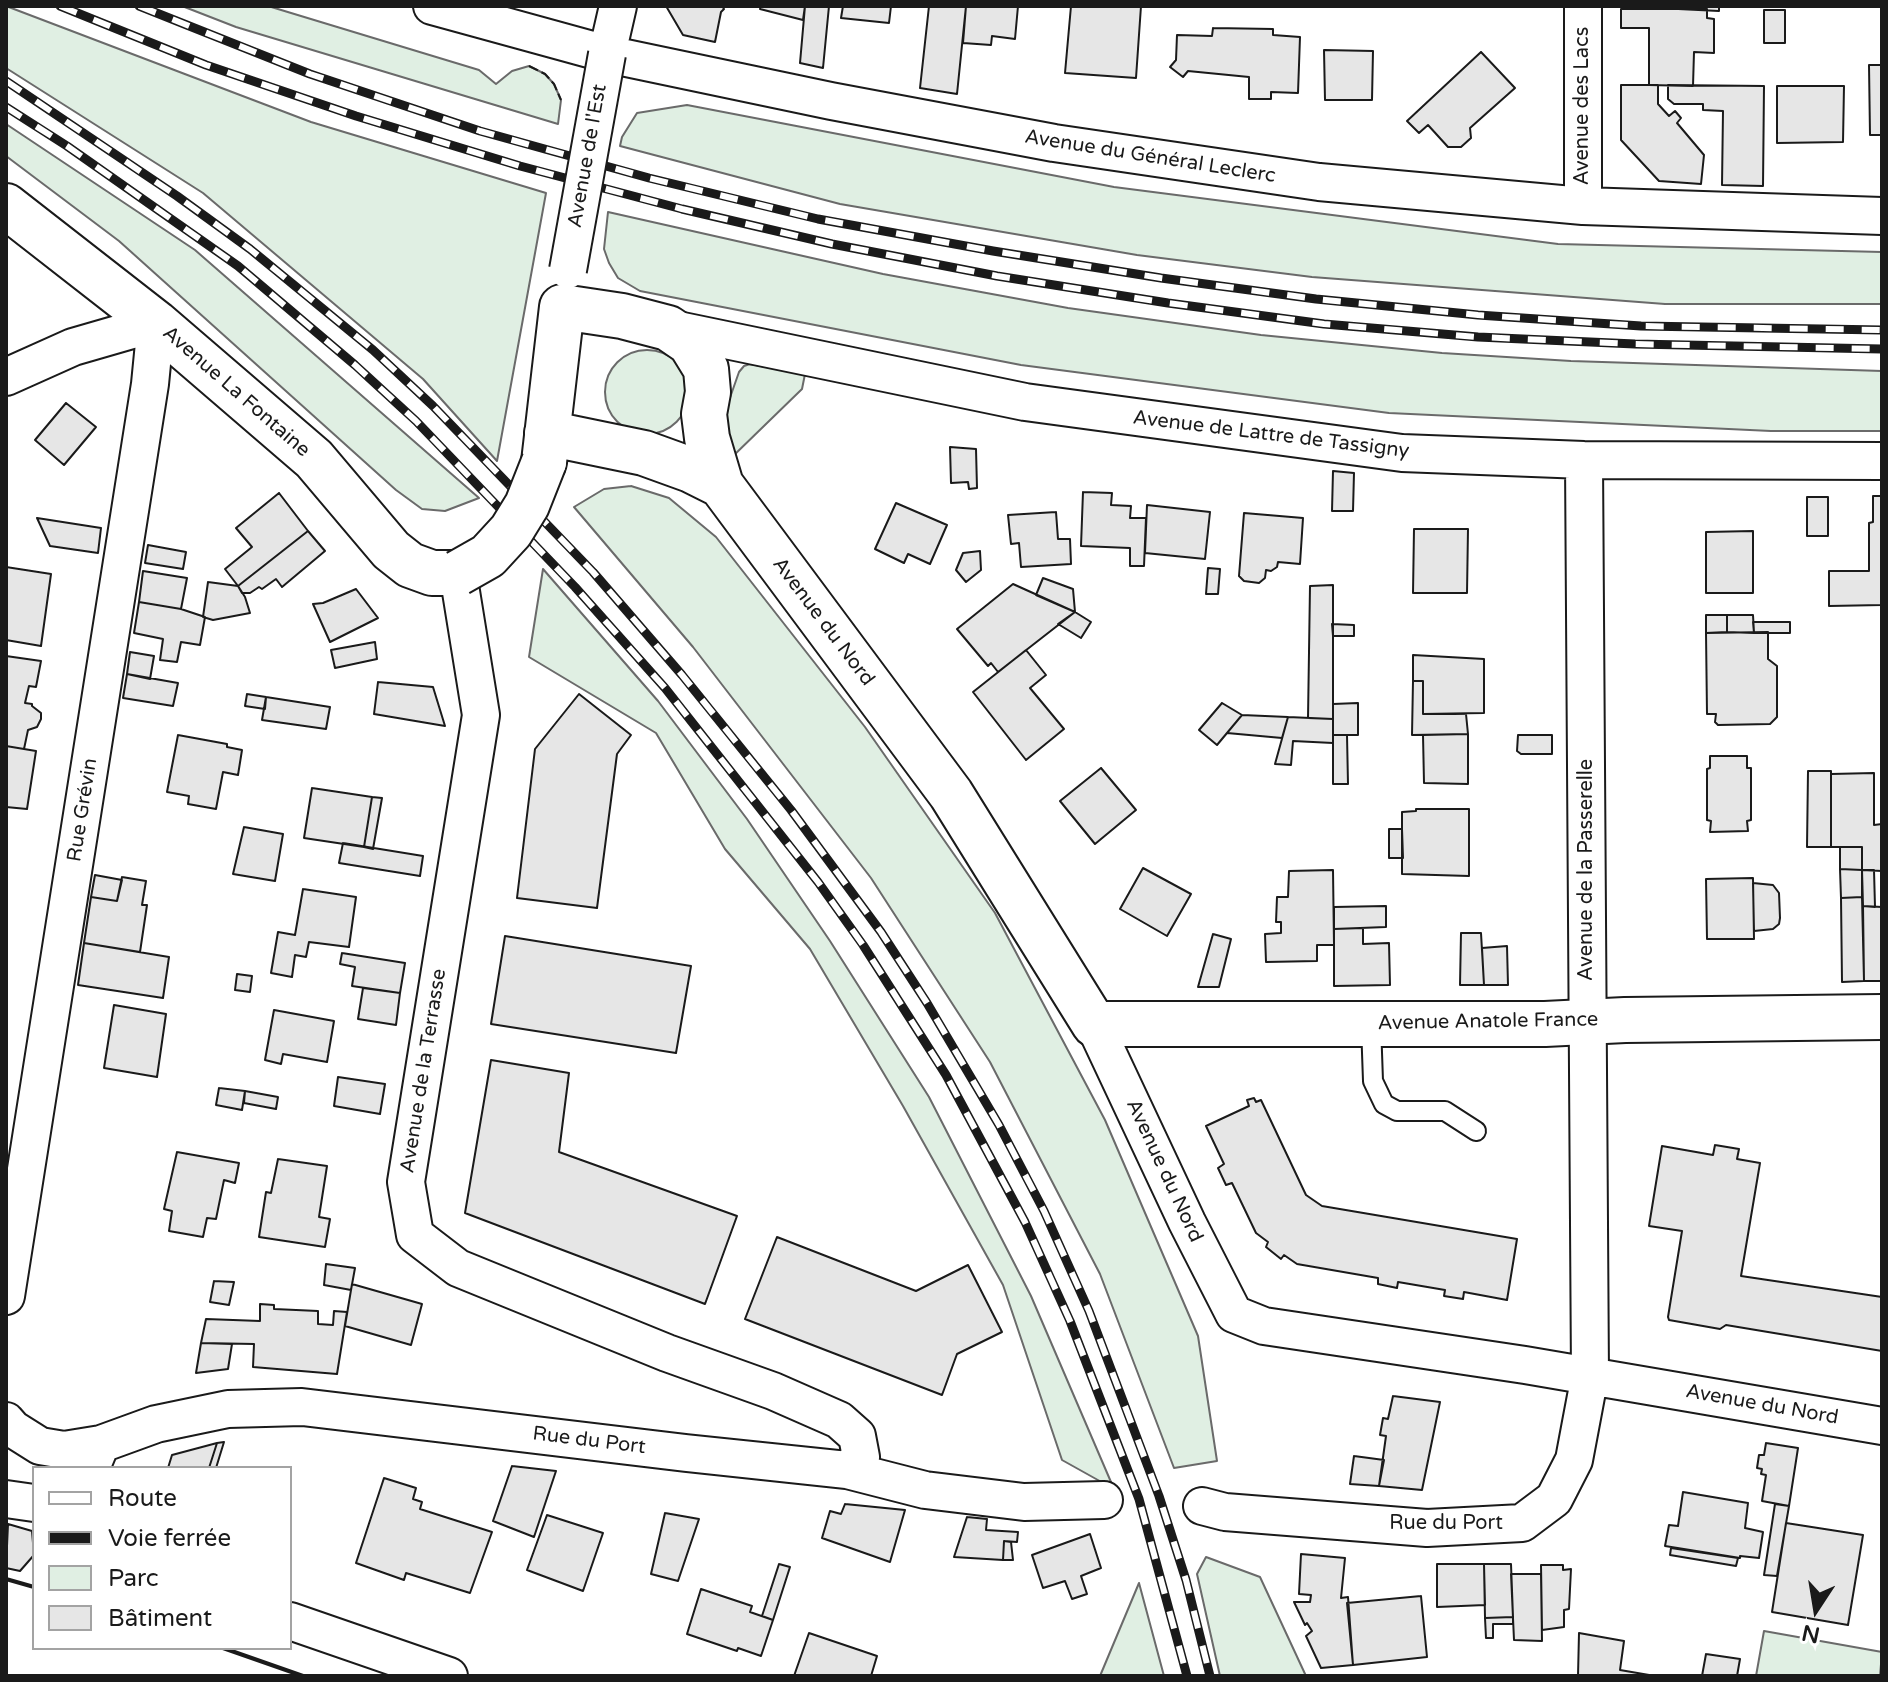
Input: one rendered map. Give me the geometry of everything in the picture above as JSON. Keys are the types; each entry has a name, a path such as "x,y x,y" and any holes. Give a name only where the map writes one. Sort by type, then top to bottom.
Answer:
{"street":[{"name":"Avenue du Général Leclerc","path":"432,6 607,54 831,101 1054,143 1319,182 1583,206 1882,216"},
{"name":"Avenue de l'Est","path":"565,289 593,118 618,6"},
{"name":"Avenue des Lacs","path":"1583,6 1583,206"},
{"name":"Avenue La Fontaine","path":"6,206 156,323 314,459 391,550 410,565 432,573 458,573"},
{"path":"458,573 488,556 511,531 527,505 546,448 565,289 622,316 668,328 690,343 706,369 708,392 704,414 707,438 721,485"},
{"path":"6,377 73,347 156,323"},
{"name":"Rue Grévin","path":"6,1296 22,1094 150,384 156,323"},
{"name":"Avenue de Lattre de Tassigny","path":"668,328 1025,402 1402,453 1584,460 1882,461"},
{"path":"644,453 678,441 704,414"},
{"path":"546,448 644,453 721,485"},
{"name":"Avenue de la Passerelle","path":"1584,460 1590,1375"},
{"name":"Avenue du Nord","path":"721,485 951,794 1094,1024 1234,1314 1264,1326 1590,1375 1882,1426"},
{"name":"Avenue de la Terrasse","path":"458,573 481,715 406,1182 415,1235 458,1268 667,1353 773,1391 839,1420 857,1436 861,1457 847,1470"},
{"name":"Avenue Anatole France","path":"1094,1024 1371,1024 1882,1017"},
{"name":"Rue du Port","path":"1202,1506 1225,1512 1427,1528 1522,1523 1554,1499 1574,1460 1590,1375"},
{"name":"Rue du Port","path":"96,1456 156,1424 228,1409 302,1407 847,1470 925,1490 1024,1502 1104,1500"},
{"path":"6,1421 40,1446 96,1456"},
{"path":"6,1499 32,1503"},
{"path":"292,1622 449,1676"}],"lane":[{"path":"1371,1024 1373,1081 1384,1104 1397,1111 1445,1111 1476,1131"}],"green space":[{"path":"6,6 311,122 546,193 497,461 423,379 203,193 6,68"},
{"path":"182,6 268,6 479,70 496,84 512,71 529,66 545,74 554,84 561,100 558,124 236,27"},
{"path":"687,105 1114,187 1558,244 1882,252 1882,304 1665,304 1312,277 1137,255 840,204 620,146 637,113"},
{"path":"6,124 195,250 479,498 445,511 422,509 396,490 119,241 6,156"},
{"path":"608,212 883,274 1068,308 1261,335 1442,353 1571,361 1882,371 1882,431 1771,431 1389,413 1021,365 640,291 618,278 609,263 604,249"},
{"path":"647,350 663,353 677,362 686,376 689,392 686,408 677,422 663,431 647,434 631,431 617,422 608,408 605,392 608,376 617,362 631,353"},
{"path":"750,364 805,374 802,389 730,459 719,429 739,372"},
{"path":"631,486 669,498 716,537 865,727 995,913 1105,1120 1198,1336 1217,1461 1174,1468 1100,1274 990,1062 871,878 693,647 574,507 604,489"},
{"path":"543,569 658,701 747,819 830,941 929,1097 1031,1296 1114,1489 1062,1460 1003,1285 903,1106 810,949 725,849 656,733 529,657"},
{"path":"1206,1557 1260,1577 1306,1676 1220,1676 1197,1574"},
{"path":"1139,1583 1164,1676 1100,1676"},
{"path":"1764,1631 1882,1652 1880,1676 1756,1676"}],"building":[{"path":"666,6 722,6 724,9 715,42 683,35"},
{"path":"761,6 805,6 803,20 760,9"},
{"path":"805,6 829,6 823,68 800,63"},
{"path":"843,6 891,6 889,23 841,18"},
{"path":"929,6 966,6 957,94 920,88"},
{"path":"966,6 1018,6 1015,39 992,36 991,45 963,43"},
{"path":"1071,6 1141,6 1136,78 1065,73"},
{"path":"1678,6 1719,6 1719,11 1678,9"},
{"path":"1621,9 1707,9 1707,18 1714,19 1714,53 1694,52 1693,86 1649,85 1649,28 1621,28"},
{"path":"1764,10 1785,10 1785,43 1764,43"},
{"path":"1213,28 1273,29 1273,35 1300,37 1298,93 1271,92 1271,99 1249,99 1249,77 1188,71 1183,77 1170,67 1176,60 1177,35 1212,36"},
{"path":"1324,50 1373,51 1372,100 1325,100"},
{"path":"1481,52 1515,88 1470,128 1471,138 1461,147 1448,147 1428,125 1419,133 1407,121"},
{"path":"1869,65 1882,65 1882,135 1870,135"},
{"path":"1621,85 1658,85 1658,104 1669,116 1675,111 1681,118 1677,123 1704,155 1701,184 1659,181 1621,140"},
{"path":"1668,85 1764,86 1763,186 1722,185 1723,111 1703,110 1703,104 1674,104 1668,99"},
{"path":"1777,86 1844,86 1843,142 1777,143"},
{"path":"66,403 96,427 64,465 35,440"},
{"path":"950,447 976,449 977,488 969,489 968,482 951,483"},
{"path":"1333,471 1354,473 1353,511 1332,511"},
{"path":"1083,492 1112,493 1111,505 1131,506 1130,518 1146,518 1144,566 1130,566 1130,548 1081,546"},
{"path":"279,493 308,531 238,586 225,569 252,547 236,528"},
{"path":"1873,496 1882,496 1882,605 1829,606 1829,571 1869,571 1869,523 1873,522"},
{"path":"1807,497 1828,497 1828,536 1807,536"},
{"path":"896,503 947,525 930,564 908,554 904,563 875,549"},
{"path":"1147,505 1210,512 1205,559 1145,553"},
{"path":"1056,512 1058,539 1070,539 1071,564 1021,567 1019,543 1011,544 1008,515"},
{"path":"1244,513 1303,518 1300,564 1278,562 1271,571 1266,570 1265,578 1259,583 1244,581 1239,576"},
{"path":"37,518 101,528 98,553 50,546"},
{"path":"1414,529 1468,529 1467,593 1413,593"},
{"path":"308,531 325,551 282,587 276,579 262,589 259,587 250,593 242,593 238,586"},
{"path":"1753,531 1753,593 1706,593 1706,532"},
{"path":"148,545 186,552 183,569 145,563"},
{"path":"980,551 981,570 966,582 956,570 963,553"},
{"path":"6,567 51,574 41,646 6,640"},
{"path":"1208,568 1220,569 1218,594 1206,594"},
{"path":"143,571 187,578 181,609 139,602"},
{"path":"1043,578 1073,589 1075,612 1036,595"},
{"path":"208,582 238,586 250,613 213,620 203,617"},
{"path":"1013,584 1075,612 998,672 991,663 988,666 957,629"},
{"path":"1333,585 1333,719 1308,718 1310,586"},
{"path":"356,589 378,618 330,642 313,604"},
{"path":"139,602 181,609 205,617 200,645 181,642 177,662 160,660 163,639 134,633"},
{"path":"1075,612 1091,622 1081,638 1058,624"},
{"path":"1706,615 1727,615 1727,632 1706,633"},
{"path":"1727,615 1753,615 1754,633 1727,632"},
{"path":"1753,622 1790,622 1790,633 1754,633"},
{"path":"1332,624 1354,625 1354,636 1333,636"},
{"path":"1768,632 1768,659 1777,666 1777,717 1770,724 1718,725 1715,722 1716,714 1707,714 1706,633"},
{"path":"375,642 377,659 335,668 331,650"},
{"path":"1026,650 1046,675 1030,688 1064,729 1026,760 973,692"},
{"path":"130,652 154,656 150,679 127,674"},
{"path":"1413,655 1484,659 1484,713 1423,714 1423,681 1413,681"},
{"path":"6,656 41,661 36,687 29,686 25,703 32,704 41,713 41,719 37,727 28,730 24,749 6,746"},
{"path":"127,674 178,683 173,706 123,698"},
{"path":"1413,681 1423,681 1423,714 1466,714 1468,734 1412,735"},
{"path":"378,682 433,687 445,726 374,714"},
{"path":"247,694 266,697 265,709 245,706"},
{"path":"579,694 631,735 617,754 597,908 517,898 535,749"},
{"path":"266,697 330,707 326,729 262,720"},
{"path":"1222,703 1242,715 1217,745 1199,730"},
{"path":"1358,703 1358,735 1333,735 1333,704"},
{"path":"1242,715 1288,717 1282,738 1227,733"},
{"path":"1288,717 1333,719 1333,743 1293,741 1291,765 1275,764"},
{"path":"1468,734 1468,784 1424,783 1423,735"},
{"path":"178,735 227,744 227,747 242,750 238,775 223,772 216,809 188,804 189,796 167,792"},
{"path":"1333,735 1347,735 1348,784 1333,784"},
{"path":"1518,735 1552,735 1552,754 1521,754 1517,751"},
{"path":"6,746 36,751 27,809 6,807"},
{"path":"1710,756 1747,756 1747,768 1751,768 1751,820 1747,821 1748,831 1710,832 1711,821 1707,820 1707,769 1710,768"},
{"path":"1101,768 1136,810 1095,844 1060,801"},
{"path":"1808,771 1831,771 1831,847 1807,847"},
{"path":"1874,773 1874,825 1882,824 1882,871 1862,870 1862,847 1831,847 1831,774"},
{"path":"312,788 372,797 364,847 304,838"},
{"path":"372,797 382,798 373,849 364,847"},
{"path":"1469,809 1469,876 1402,874 1402,812"},
{"path":"244,827 283,834 275,881 233,874"},
{"path":"1389,829 1402,829 1403,858 1389,858"},
{"path":"343,843 423,856 420,876 339,863"},
{"path":"1840,847 1862,847 1862,870 1840,869"},
{"path":"1143,868 1191,894 1167,936 1120,909"},
{"path":"1840,869 1862,870 1862,897 1841,898"},
{"path":"1333,870 1334,945 1317,945 1317,961 1266,962 1265,934 1281,933 1281,922 1276,922 1277,897 1288,897 1289,871"},
{"path":"1862,870 1874,870 1875,907 1863,906"},
{"path":"95,875 122,880 117,901 91,897"},
{"path":"122,877 146,881 142,905 147,905 140,952 84,943 91,897 117,901"},
{"path":"1753,878 1754,939 1707,939 1706,879"},
{"path":"1753,883 1773,885 1779,893 1779,924 1773,929 1754,931"},
{"path":"303,889 356,897 349,947 309,942 306,957 295,955 292,977 271,973 278,932 295,935"},
{"path":"1862,897 1864,981 1842,982 1841,898"},
{"path":"1386,906 1386,927 1334,929 1334,907"},
{"path":"1863,906 1882,907 1882,981 1864,981"},
{"path":"1363,928 1363,944 1389,943 1390,985 1334,986 1334,929"},
{"path":"1461,933 1481,933 1484,985 1460,985"},
{"path":"1213,934 1231,939 1219,987 1198,987"},
{"path":"505,936 691,966 676,1053 491,1024"},
{"path":"84,943 169,957 163,998 78,985"},
{"path":"1507,946 1508,985 1484,985 1482,948"},
{"path":"342,953 405,963 400,993 352,986 355,967 340,964"},
{"path":"237,974 252,976 250,992 235,990"},
{"path":"363,988 400,993 396,1025 358,1019"},
{"path":"114,1005 166,1014 157,1077 104,1068"},
{"path":"274,1010 334,1021 327,1062 283,1054 281,1064 265,1060"},
{"path":"491,1060 569,1073 559,1152 737,1216 705,1304 465,1213"},
{"path":"338,1077 385,1084 380,1114 334,1106"},
{"path":"219,1088 245,1091 242,1110 216,1105"},
{"path":"245,1091 278,1097 276,1109 244,1103"},
{"path":"1254,1098 1256,1102 1261,1100 1306,1195 1322,1206 1517,1239 1507,1300 1464,1292 1463,1299 1444,1296 1445,1290 1398,1282 1397,1288 1378,1284 1378,1278 1297,1264 1284,1255 1281,1259 1266,1247 1268,1242 1256,1233 1232,1183 1226,1185 1218,1168 1224,1164 1206,1126 1249,1106 1247,1100"},
{"path":"1715,1145 1739,1149 1737,1159 1760,1163 1741,1276 1882,1297 1882,1351 1726,1325 1720,1329 1669,1320 1682,1231 1649,1226 1662,1146 1713,1155"},
{"path":"177,1152 239,1163 235,1183 224,1180 216,1219 207,1218 203,1237 169,1231 172,1211 164,1209"},
{"path":"278,1159 327,1166 319,1217 330,1219 325,1247 259,1237 266,1192 271,1193"},
{"path":"777,1237 916,1291 968,1265 1002,1332 957,1354 942,1395 745,1319"},
{"path":"326,1264 355,1268 351,1290 324,1285"},
{"path":"214,1281 234,1282 229,1305 210,1302"},
{"path":"352,1284 422,1304 411,1345 345,1326"},
{"path":"260,1304 274,1305 274,1309 318,1311 318,1324 333,1325 334,1311 347,1312 337,1374 253,1367 254,1344 201,1343 206,1319 260,1321"},
{"path":"201,1343 232,1344 228,1369 196,1373"},
{"path":"1393,1396 1440,1402 1422,1490 1379,1486 1386,1436 1380,1435 1383,1418 1388,1419"},
{"path":"224,1442 217,1466 210,1466 217,1443"},
{"path":"217,1443 210,1466 169,1466 172,1455"},
{"path":"1766,1443 1798,1448 1789,1506 1762,1501 1766,1475 1757,1468 1759,1455 1764,1455"},
{"path":"1354,1456 1384,1460 1379,1486 1350,1484"},
{"path":"512,1466 556,1471 534,1537 493,1521"},
{"path":"384,1478 416,1488 413,1499 422,1502 420,1509 492,1532 470,1593 406,1573 404,1580 356,1563"},
{"path":"1683,1492 1748,1503 1745,1528 1763,1532 1759,1558 1740,1558 1665,1546 1669,1525 1678,1526"},
{"path":"845,1504 905,1510 890,1562 822,1538 830,1511 841,1514"},
{"path":"1775,1504 1789,1506 1777,1576 1764,1575"},
{"path":"665,1513 699,1519 678,1581 651,1574"},
{"path":"547,1515 603,1533 583,1591 527,1570"},
{"path":"967,1517 987,1519 986,1530 1018,1532 1017,1542 1004,1541 1003,1560 954,1557"},
{"path":"1786,1523 1863,1535 1848,1625 1772,1612"},
{"path":"8,1524 32,1531 32,1557 20,1571 6,1568"},
{"path":"1090,1534 1101,1568 1081,1576 1087,1594 1072,1599 1065,1581 1043,1588 1032,1555"},
{"path":"1004,1541 1011,1542 1013,1560 1003,1560"},
{"path":"1671,1548 1738,1558 1736,1566 1670,1555"},
{"path":"1301,1554 1345,1558 1341,1598 1348,1597 1353,1665 1321,1668 1306,1636 1312,1631 1307,1623 1305,1625 1294,1602 1310,1602 1311,1595 1299,1594"},
{"path":"779,1564 790,1567 773,1620 762,1616"},
{"path":"1437,1564 1484,1564 1485,1605 1437,1607"},
{"path":"1484,1564 1511,1564 1513,1617 1485,1618"},
{"path":"1541,1565 1563,1565 1563,1570 1571,1569 1569,1609 1564,1610 1564,1627 1542,1630"},
{"path":"1511,1574 1541,1574 1542,1641 1514,1640"},
{"path":"701,1589 752,1606 750,1612 773,1620 761,1656 687,1634"},
{"path":"1421,1596 1427,1657 1353,1665 1347,1603"},
{"path":"1513,1617 1513,1624 1493,1624 1493,1638 1486,1638 1485,1618"},
{"path":"809,1633 877,1656 871,1676 794,1676"},
{"path":"1579,1633 1624,1641 1620,1670 1655,1676 1578,1676"},
{"path":"1706,1654 1740,1659 1737,1676 1702,1676"}],"railway":[{"path":"60,6 206,65 356,116 520,166 682,209 832,244 997,276 1324,324 1478,337 1882,349"},
{"path":"139,6 310,74 480,131 649,178 818,219 1161,278 1316,299 1478,315 1641,326 1882,330"},
{"path":"6,81 250,249 373,350 433,406 593,572 682,675 791,810 881,932 927,1003 999,1125 1044,1211 1089,1311 1159,1496 1186,1580 1210,1676"},
{"path":"6,107 238,266 416,421 575,587 665,688 818,882 863,945 946,1075 1025,1222 1070,1321 1139,1499 1187,1676"}],"fence":[{"path":"529,66 545,74 554,84 561,100"}],"wall":[{"path":"6,1579 32,1586"},
{"path":"229,1650 303,1676"}]}
